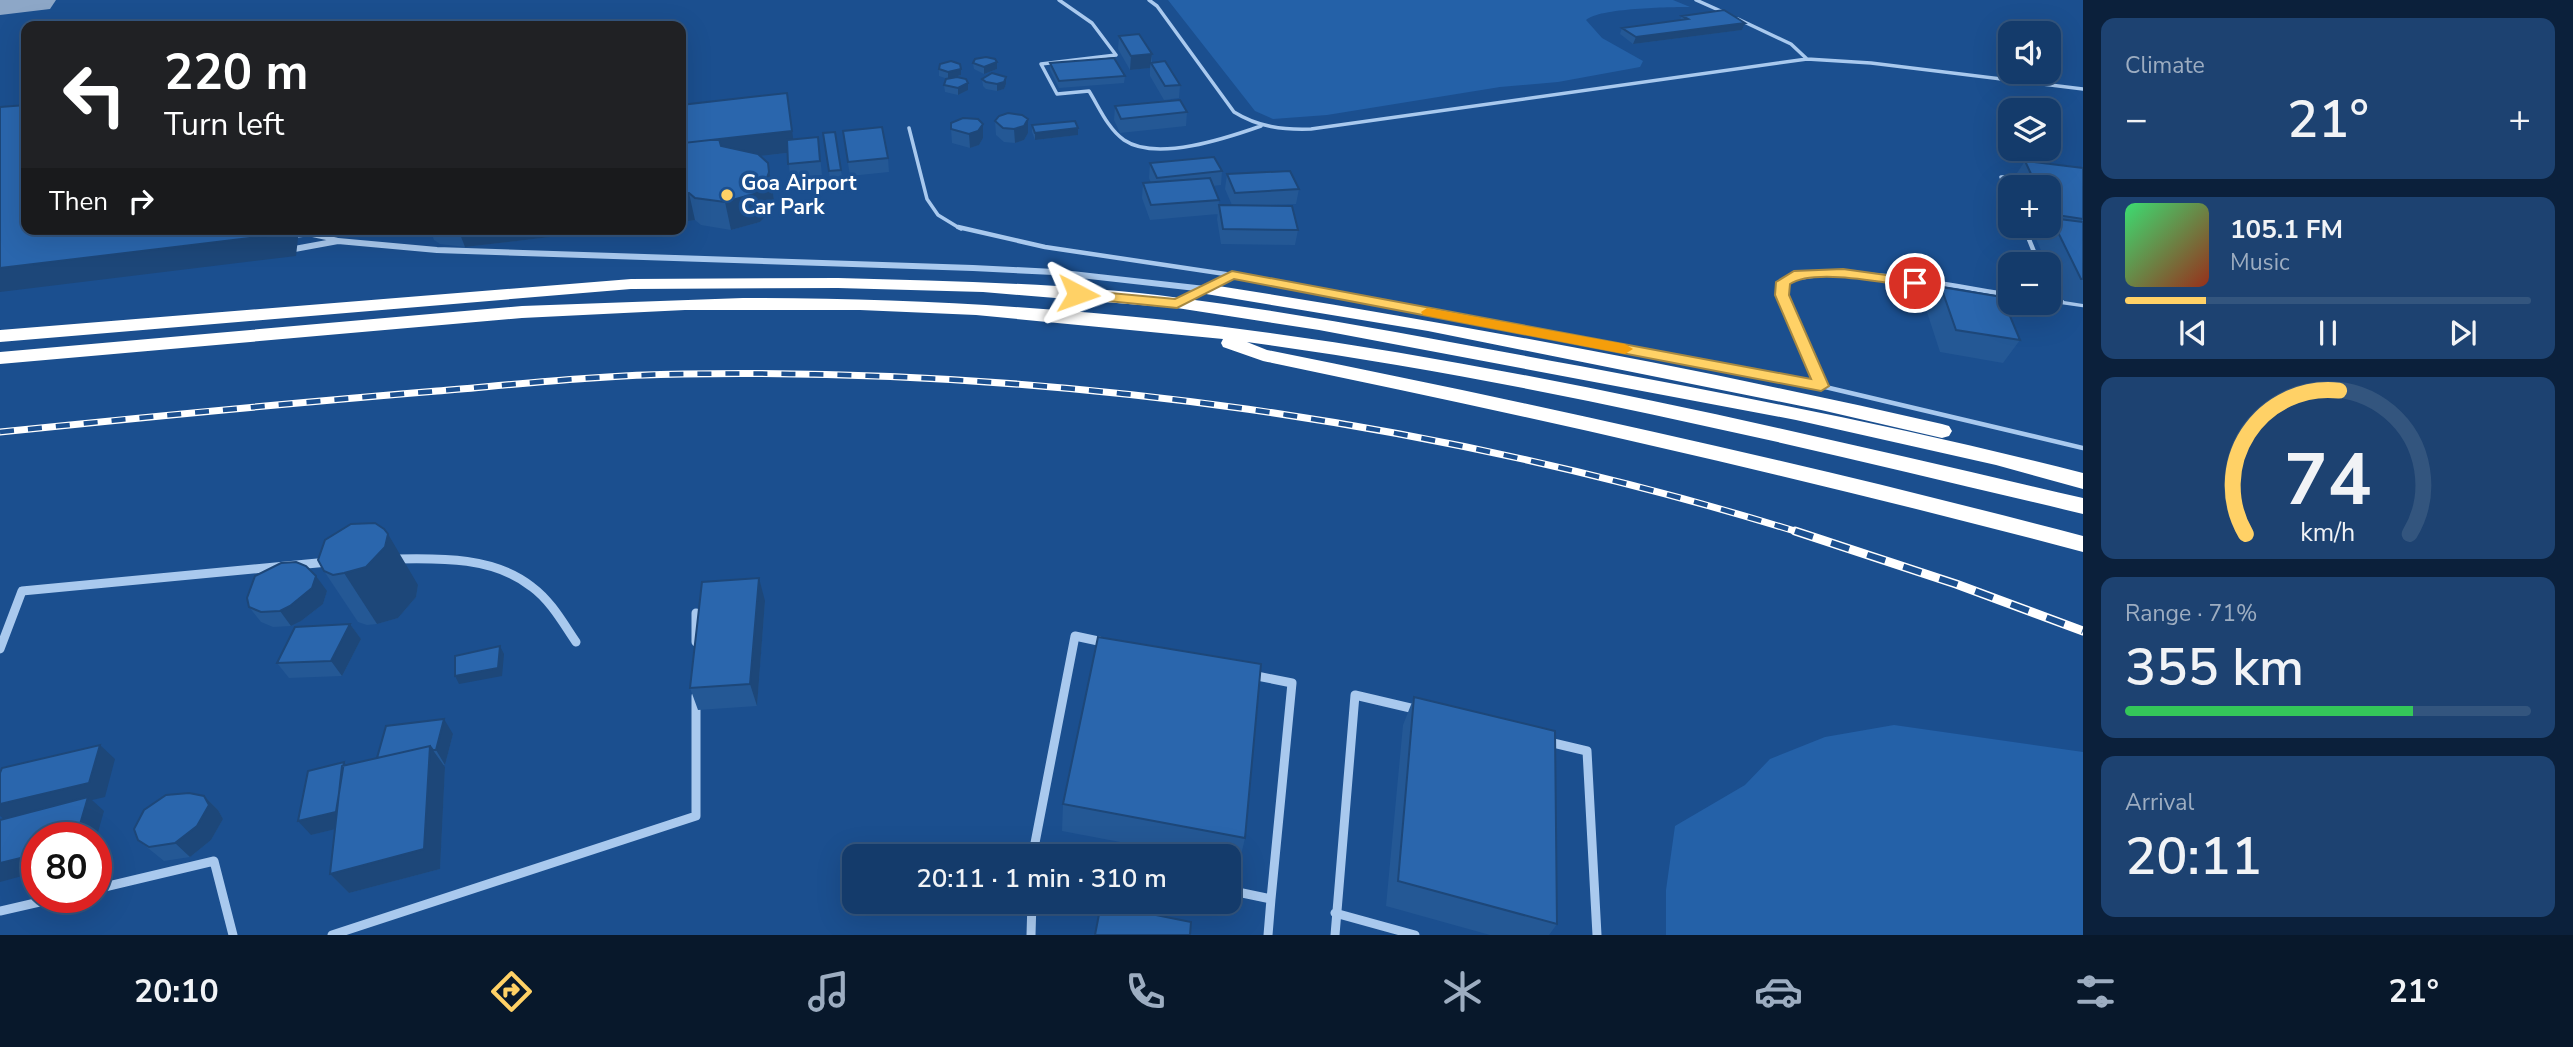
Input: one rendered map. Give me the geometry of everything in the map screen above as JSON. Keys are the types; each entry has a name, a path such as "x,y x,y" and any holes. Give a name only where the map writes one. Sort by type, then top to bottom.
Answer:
{"highway":[{"path":"1177,303 1232,275"},
{"path":"0,337 631,284 838,283 983,287 1177,303 1425,342 1783,410 1996,458 2083,481"},
{"path":"1206,289 1428,325 1889,418 2083,469"},
{"path":"0,358 566,309 740,304 1032,313 1204,331 1392,359 1591,396 1834,448 2083,506"},
{"path":"1204,331 1263,355 1611,427 1894,493 2083,544"}],"street":[{"path":"287,250 338,241 424,250 1014,269 1206,289"},
{"path":"392,559 432,558 488,566 524,581 550,604 576,642"},
{"path":"0,649 22,591 286,564 339,562"},
{"path":"696,613 696,654"},
{"path":"1036,844 1075,636 1115,645"},
{"path":"1238,672 1292,683 1268,935"},
{"path":"332,935 696,816 696,681"},
{"path":"1335,935 1355,695 1433,714"},
{"path":"1536,738 1587,751 1597,935"},
{"path":"112,884 214,861 233,935"},
{"path":"1241,893 1271,899"},
{"path":"0,911 21,906"},
{"path":"1335,913 1415,935"},
{"path":"1031,935 1032,914"}],"lane":[{"path":"1059,0 1086,16 1106,36 1116,55 1041,64 1057,94 1089,92 1126,142 1139,146 1174,147 1206,143 1262,126"},
{"path":"1149,0 1157,6 1234,112 1247,121 1287,130 1311,129 1807,60 1871,63 2083,89"},
{"path":"1696,0 1791,44 1807,60"},
{"path":"909,128 927,199 938,215 962,230 1045,247 1232,275 1821,386 2083,448"},
{"path":"282,237 300,235"},
{"path":"313,235 338,241"},
{"path":"1821,386 1782,295 1783,282 1794,275 1843,273 1998,293"},
{"path":"2061,302 2083,305"}],"shaded area":[{"path":"1168,0 1673,0 1690,7 1619,11 1586,20 1602,38 1643,61 1640,67 1558,82 1500,87 1327,115 1273,119 1255,111"},
{"path":"1894,725 2083,752 2083,935 1666,935 1666,890 1675,826 1745,785 1770,759 1825,737"}],"building":[{"path":"1724,10 1745,23 1636,37 1622,28 1688,19 1682,16"},
{"path":"1139,34 1152,54 1131,56 1119,36"},
{"path":"986,57 997,62 984,67 973,63 975,59"},
{"path":"1114,58 1125,76 1059,81 1050,63"},
{"path":"951,61 960,64 961,69 948,72 939,69 940,64"},
{"path":"1165,61 1180,85 1165,86 1151,63"},
{"path":"992,73 1006,77 1004,82 997,84 982,79"},
{"path":"946,79 966,79 968,83 958,88 944,85"},
{"path":"787,93 792,131 686,143 686,104"},
{"path":"1180,100 1187,112 1121,119 1115,106"},
{"path":"21,105 21,235 276,235 0,268 0,107"},
{"path":"1008,113 1022,115 1028,119 1024,126 1003,128 995,121 999,116"},
{"path":"963,118 978,119 983,124 978,131 969,134 951,129 951,123"},
{"path":"1075,121 1078,128 1035,133 1032,125"},
{"path":"882,127 888,158 848,162 843,131"},
{"path":"835,132 841,170 829,171 823,133"},
{"path":"818,137 820,161 788,164 787,140"},
{"path":"719,139 721,146 758,154 768,163 769,172 764,186 754,194 725,202 695,198 686,193 686,143"},
{"path":"1214,157 1222,171 1157,178 1150,163"},
{"path":"2025,161 2083,168 2083,219 2061,216 2061,175 2031,175"},
{"path":"1290,171 1299,189 1235,193 1227,174"},
{"path":"1210,178 1219,200 1151,205 1143,183"},
{"path":"1219,205 1292,206 1298,230 1223,229"},
{"path":"2061,219 2083,222 2081,279 2061,238"},
{"path":"1941,287 1998,296 1998,315 2010,315 2020,340 1956,330"},
{"path":"375,523 388,534 385,547 366,567 333,575 324,571 318,560 325,540 351,524"},
{"path":"296,562 306,566 316,576 312,588 280,611 261,612 249,607 247,598 255,576 281,563"},
{"path":"759,578 750,684 690,688 702,582"},
{"path":"350,624 331,661 277,663 295,627"},
{"path":"1098,637 1261,664 1245,838 1063,804"},
{"path":"500,646 498,668 455,676 455,656"},
{"path":"1414,697 1555,731 1557,924 1398,881"},
{"path":"444,719 436,750 430,746 377,758 386,726"},
{"path":"100,745 89,783 0,804 2,768"},
{"path":"430,746 424,849 330,874 342,766"},
{"path":"344,762 336,812 298,821 308,771"},
{"path":"189,793 204,796 209,805 197,826 175,843 149,847 138,840 134,829 144,810 166,795"},
{"path":"88,797 81,822 21,822 21,858 0,863 0,820"},
{"path":"1099,914 1151,914 1191,922 1190,935 1095,935"}],"taxiway":[{"path":"0,3 36,0"}],"railway":[{"path":"0,432 328,400 622,376 825,375 966,381 1108,392 1248,409 1388,432 1527,460 1665,494 1801,533"},
{"path":"1795,531 1956,584 2083,631"}],"slow traffic":[{"path":"1427,312 1625,349"}],"place":[{"name":"Goa Airport Car Park","path":"727,195"}],"route":[{"path":"1078,294 1177,303 1232,275 1821,386 1782,295 1783,282 1794,275 1843,273 1915,283"}]}
